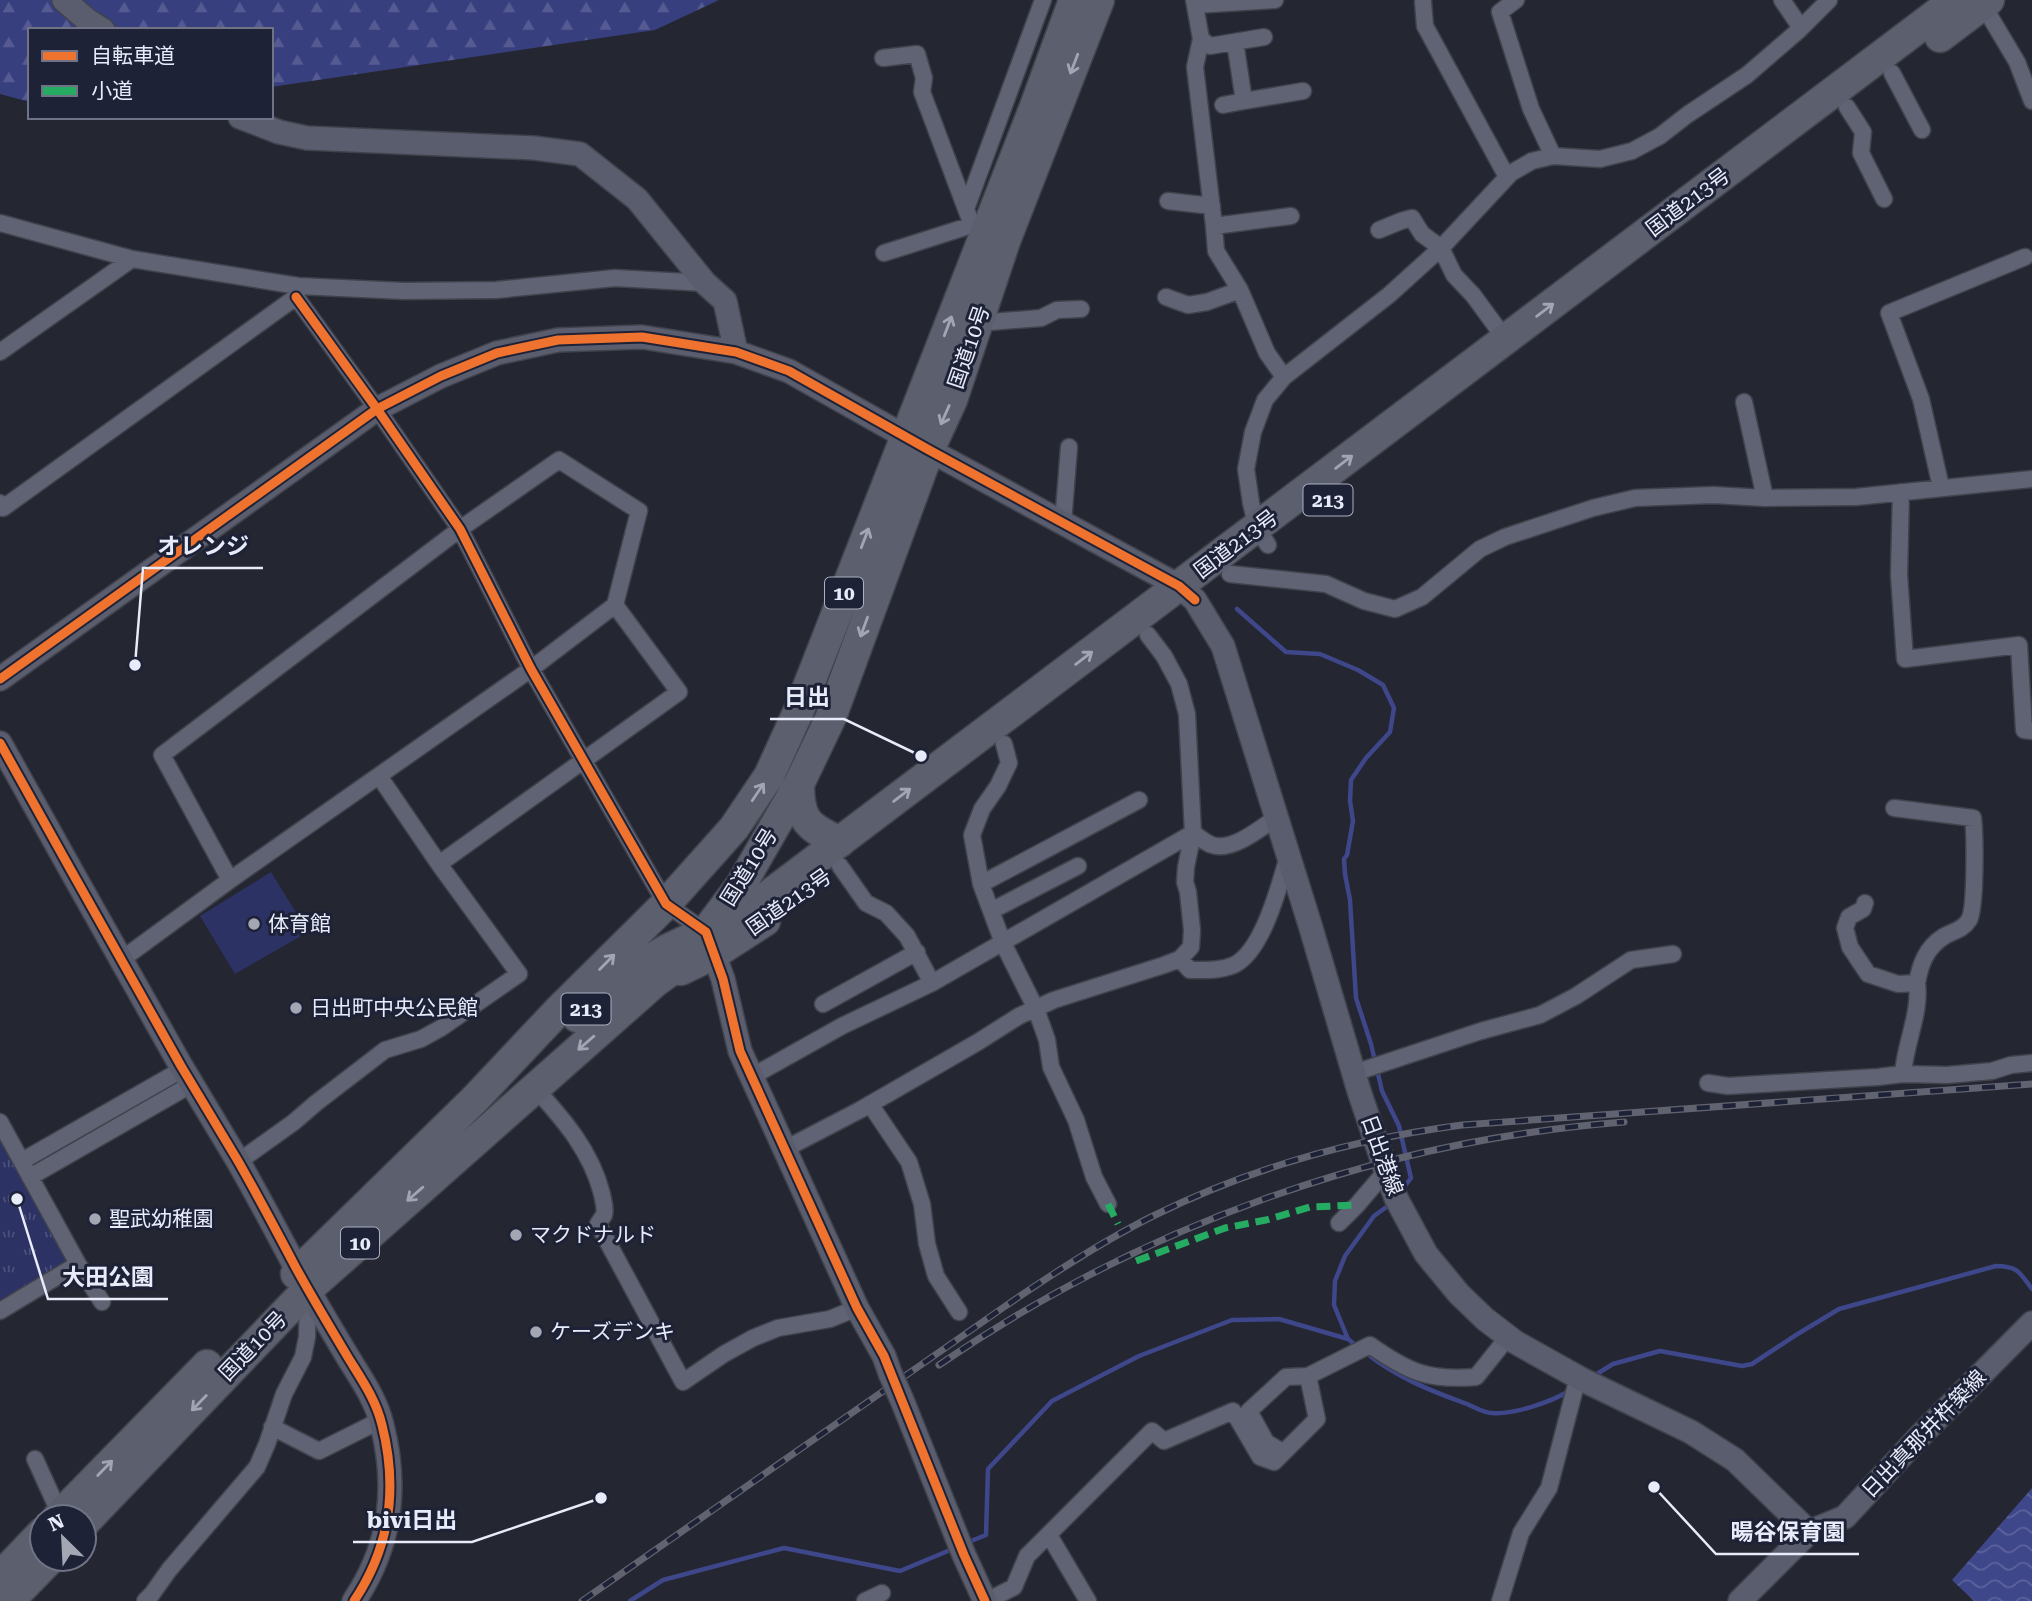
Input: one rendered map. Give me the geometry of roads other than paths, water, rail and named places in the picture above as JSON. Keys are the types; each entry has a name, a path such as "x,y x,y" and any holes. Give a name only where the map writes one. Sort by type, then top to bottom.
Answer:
{"highway":[{"name":"国道10号","path":"303,1280 535,1088 655,982 710,943 799,785 831,717 917,443 975,220 1074,0"},
{"name":"国道10号","path":"80,1503 303,1280 557,1012 666,904 734,828 769,776 917,443 951,400 1005,241 1099,0"},
{"name":"国道213号","path":"840,854 1262,536 1847,107 1977,1"},
{"name":"国道213号","path":"475,1099 624,976 668,948 710,943 736,917 840,854 1004,744 1149,635 1187,593 1230,573 1262,536 1506,340 1977,1"},
{"path":"799,785 799,805 804,817 840,854"},
{"name":"国道10号","path":"0,1577 28,1552"},
{"path":"9,1601 36,1573"}],"street":[{"path":"64,0 100,28"},
{"path":"975,220 1044,0"},
{"path":"1275,0 1194,2 1201,39 1195,67 1216,251 1240,290 1267,353 1284,377"},
{"path":"1516,0 1500,12 1531,109 1553,156"},
{"path":"1782,0 1801,28"},
{"path":"1977,1 2017,62 2032,101"},
{"path":"1423,2 1425,26 1507,177"},
{"path":"1262,536 1251,503 1246,469 1253,432 1265,400 1284,377 1389,295 1441,248 1511,173 1532,161 1553,156 1600,159 1632,151 1660,136 1747,75 1801,28 1824,2"},
{"path":"1201,39 1210,46 1264,37"},
{"path":"1235,42 1244,101"},
{"path":"883,58 917,54 924,78 922,92 975,220"},
{"path":"1892,73 1922,130"},
{"path":"1223,104 1303,91"},
{"path":"1847,107 1863,132 1861,153 1884,199"},
{"path":"245,119 279,132 307,138 534,148 580,154 637,199 705,283 725,301 736,352"},
{"path":"1168,201 1212,206"},
{"path":"1214,226 1290,216"},
{"path":"1379,230 1412,218 1422,234 1441,248 1454,275 1473,295 1506,340"},
{"path":"884,253 975,220"},
{"path":"0,223 132,259 297,291 496,290 615,278 705,283"},
{"path":"1941,487 1921,399 1889,313 2025,257"},
{"path":"0,352 132,259"},
{"path":"1166,297 1188,305 1207,302 1240,290"},
{"path":"297,291 460,529 531,669 666,904 710,943 723,979 740,1051 857,1308 884,1356 964,1555 986,1601 1014,1587 1027,1556 1152,1432 1164,1441 1233,1411 1260,1457 1273,1462 1317,1419 1308,1376"},
{"path":"0,503 3,508 297,291"},
{"path":"978,323 1041,318 1057,310 1081,309"},
{"path":"0,679 377,409 441,376 497,353 558,340 642,337 736,352 789,371 1187,593"},
{"path":"1744,402 1765,498"},
{"path":"1063,523 1069,447"},
{"path":"121,960 230,880 531,669 615,605 639,511 559,460 460,529 162,755 230,880"},
{"path":"1230,573 1326,584 1364,601 1395,609 1423,597 1480,549 1505,537 1593,508 1634,498 1713,495 1765,498 1856,497 2032,479"},
{"path":"1901,492 1899,575 1905,659 2019,645 2024,730 2032,731"},
{"name":"日出港線","path":"1187,593 1223,646 1386,1171 1396,1198 1426,1254 1459,1294 1508,1336 1580,1379 1691,1432 1735,1460 1809,1532"},
{"path":"439,864 679,692 615,605"},
{"path":"783,1150 870,1104 1018,1016 1067,995 1164,965 1180,958 1191,947 1192,930 1185,882 1193,833 1187,714 1179,684 1149,635"},
{"path":"0,743 121,960 239,1162 303,1280 373,1398 387,1444 390,1482 388,1518 373,1571 354,1601"},
{"path":"1004,744 1009,762 998,786 982,809 972,835 981,884 1003,943 1037,1009 1047,1040 1051,1067 1076,1121 1094,1177 1108,1204"},
{"path":"239,1162 385,1050 421,1039 441,1028 519,974 379,776"},
{"path":"981,884 1139,800"},
{"path":"1894,808 1973,818 1974,859 1970,918 1959,930 1942,937 1920,965 1917,983 1919,996 1903,1060 1903,1074"},
{"path":"1193,833 1211,845 1224,847 1252,835 1277,817"},
{"path":"751,1077 842,1026 932,983 1193,833"},
{"path":"840,854 866,903 886,913 907,936 918,952 932,983"},
{"path":"1180,958 1190,970 1218,970 1236,964 1244,957 1251,950 1270,914 1289,856"},
{"path":"991,911 1078,866"},
{"path":"1865,903 1863,909 1849,917 1845,928 1850,947 1868,974 1898,984 1917,983"},
{"path":"823,1004 918,952"},
{"path":"1354,1073 1481,1031 1540,1015 1576,996 1631,960 1673,954"},
{"path":"1708,1083 1728,1086 1903,1074 1958,1074 2032,1063"},
{"path":"22,1161 188,1076"},
{"path":"30,1177 188,1076"},
{"path":"535,1088 567,1123 587,1153 604,1203 605,1213 598,1224 684,1382 752,1338 778,1328 830,1319 857,1308"},
{"path":"870,1104 909,1163 922,1204 927,1244 936,1276 959,1312"},
{"path":"0,1122 78,1264 102,1302"},
{"path":"1339,1223 1386,1171"},
{"path":"0,1311 78,1264"},
{"path":"145,1601 257,1467 284,1394 303,1357 307,1336 303,1280"},
{"name":"日出真那井杵築線","path":"1809,1532 1844,1517 2028,1327"},
{"path":"1279,1450 1266,1442 1249,1411 1286,1377 1308,1376 1370,1345 1395,1363 1416,1373 1476,1377 1508,1336"},
{"path":"1500,1601 1521,1533 1549,1488 1580,1379"},
{"path":"272,1427 319,1451 381,1420"},
{"path":"35,1459 53,1503"},
{"path":"1741,1601 1809,1532"},
{"path":"1049,1535 1088,1601"},
{"path":"865,1601 882,1593"}],"water":[{"path":"2032,1488 2032,1601 1974,1601 1952,1580"}],"waterway":[{"path":"1237,609 1286,652 1320,654 1358,670 1383,685 1394,708 1390,732 1366,758 1351,780 1353,821 1344,859 1350,900 1356,998 1382,1091 1399,1126 1411,1178 1402,1190"},
{"path":"134,1106 163,1090"},
{"path":"1359,1348 1348,1339 1334,1305 1335,1281 1345,1256 1374,1216 1392,1203"},
{"path":"1592,1377 1613,1364 1660,1351 1742,1366 1752,1364 1839,1309 1996,1266 2009,1267 2018,1272 2032,1289"},
{"path":"966,1543 986,1535 988,1469 1052,1401 1139,1356 1232,1320 1279,1319 1348,1339"},
{"path":"1366,1353 1414,1383 1489,1413 1521,1410 1569,1391"},
{"path":"630,1601 663,1580 784,1548 900,1571 955,1548"}],"railway":[{"path":"582,1601 1077,1259 1153,1216 1266,1169 1382,1138 1462,1125 2032,1084"},
{"path":"939,1365 1017,1315 1097,1271 1180,1232 1265,1198 1442,1148 1532,1132 1624,1122"}],"place":[{"name":"オレンジ","path":"135,665"},
{"name":"日出","path":"921,756"},
{"name":"体育館","path":"254,924"},
{"name":"日出町中央公民館","path":"296,1008"},
{"name":"大田公園","path":"17,1199"},
{"name":"聖武幼稚園","path":"95,1219"},
{"name":"マクドナルド","path":"516,1235"},
{"name":"ケーズデンキ","path":"536,1332"},
{"name":"暘谷保育園","path":"1654,1487"},
{"name":"bivi日出","path":"601,1498"}]}
